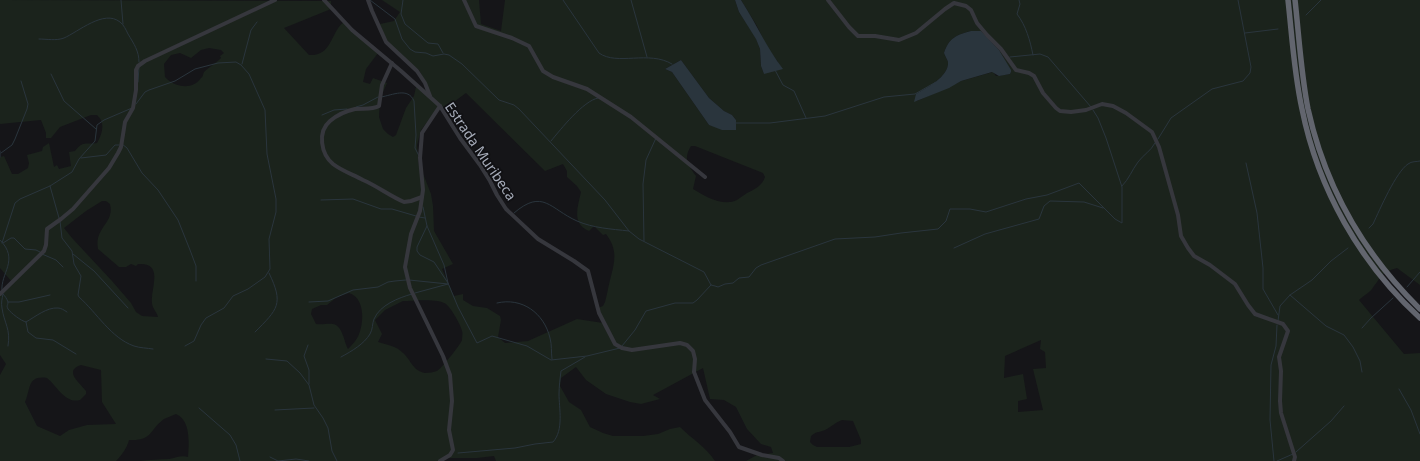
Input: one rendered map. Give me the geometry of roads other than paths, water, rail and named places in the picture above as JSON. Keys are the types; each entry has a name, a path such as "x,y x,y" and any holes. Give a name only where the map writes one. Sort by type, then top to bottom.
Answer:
{"highway":[{"path":"1288,0 1297,83 1301,104 1309,138 1322,177 1340,214 1362,250 1387,283 1420,318"},
{"path":"1295,0 1306,96 1315,136 1328,174 1346,211 1367,246 1392,279 1420,308"}],"street":[{"path":"0,294 44,251 47,229 73,209 113,161 121,147 125,122 133,108 136,90 136,70 138,66 145,61 276,0"},
{"name":"Estrada Muribeca","path":"324,0 352,30 440,106 460,138 480,165 506,209 538,239 588,271 599,313 615,344 622,348 632,350 680,343 687,345 693,351 695,359 694,372 705,400 730,432 739,447 762,455 779,458 783,461"},
{"path":"368,0 386,42 417,71 425,83 430,97"},
{"path":"464,0 476,26 512,38 528,46 543,71 553,77 587,89 631,117 705,177"},
{"path":"828,0 858,36 875,36 899,40 916,33 954,3 966,6 971,10 977,23 1001,49 1016,70 1029,73 1034,76 1043,93 1060,111 1070,112 1086,110 1102,104 1113,106 1126,113 1152,132 1159,147 1178,215 1182,236 1188,248 1194,256 1210,265 1235,284 1255,314 1283,324 1288,331 1287,338 1279,357 1281,371 1280,401 1281,413 1295,457 1294,461"},
{"path":"392,63 382,85 379,106 375,108 355,109 338,116 325,126 322,132 322,141 327,157 339,168 404,202 411,201 422,196"},
{"path":"440,106 426,125 420,141 423,190 420,211 411,234 405,267 410,288 444,356 450,375 452,401 449,430 452,450 450,455 440,461"}],"waterway":[{"path":"121,0 123,24"},
{"path":"370,0 395,19 402,39 410,49 415,52 426,53 433,56 444,54 449,55 462,64 499,100 514,105 519,109 605,200 629,231 639,239 704,272 711,285 718,287 733,283 739,278 749,277 756,268 761,265 835,239 875,237 938,229 946,221 950,209 970,209 986,212 1026,199 1047,195 1079,183 1115,219 1122,223 1122,187 1106,138 1093,110"},
{"path":"403,0 401,14 405,24 428,43 438,44 443,53"},
{"path":"563,0 599,53 606,57 624,59 653,58 672,64"},
{"path":"631,0 647,57"},
{"path":"1019,0 1020,4 1017,14 1027,33 1033,55"},
{"path":"1158,139 1171,118 1212,89 1243,81 1250,73 1251,67 1238,0"},
{"path":"1306,15 1321,0"},
{"path":"39,39 61,39 91,23 106,18 114,19 120,22 125,28 136,48 139,62"},
{"path":"242,64 251,30 257,22"},
{"path":"1245,33 1278,29"},
{"path":"1010,57 1040,54 1048,57 1091,107"},
{"path":"136,104 145,92 175,81 195,69 218,63 236,62 249,74 265,110 267,154 276,199 276,212 269,239 270,269 265,277 248,289 233,296 224,308 206,318 194,341 185,346"},
{"path":"138,82 139,67"},
{"path":"775,70 783,85 794,91 806,118"},
{"path":"51,74 64,101 96,129"},
{"path":"1,153 12,145 27,109 28,104 21,81"},
{"path":"736,123 770,123 825,116 884,97 915,94 936,82"},
{"path":"381,97 404,93 408,94 414,101 416,135 415,148 419,156"},
{"path":"356,107 378,97"},
{"path":"551,141 579,110 592,100 598,98"},
{"path":"2,243 15,203 20,199 50,186 72,172 79,159 95,141 97,125 104,120 132,108"},
{"path":"322,115 334,110 347,109"},
{"path":"644,241 643,184 646,160 656,138"},
{"path":"1122,186 1138,162 1155,143"},
{"path":"122,144 127,148 142,173 158,190 178,220 196,266 196,281"},
{"path":"81,158 106,155 115,145 119,145"},
{"path":"0,151 0,157"},
{"path":"1369,228 1373,224 1389,191 1403,168 1412,162 1420,161"},
{"path":"1246,163 1257,213 1263,268 1263,289 1278,315"},
{"path":"50,186 59,218"},
{"path":"321,200 353,199 381,209 392,209 416,216"},
{"path":"514,213 532,202 540,201 577,221 602,228 629,231"},
{"path":"954,248 985,234 1039,219 1044,206 1050,201 1084,202 1103,208"},
{"path":"423,207 427,226 444,265 448,283 458,307 477,343 492,336 527,346 551,360 587,356 620,348"},
{"path":"419,217 425,218"},
{"path":"60,221 62,238 72,251 74,264 81,276 79,297 118,337 134,346 153,349"},
{"path":"427,226 417,247 417,251 420,255 434,262 448,283"},
{"path":"3,243 11,238 14,238 25,249 40,252"},
{"path":"0,240 6,247 9,260 2,284 2,291"},
{"path":"1278,321 1280,306 1290,295 1312,280 1331,261 1348,248"},
{"path":"42,254 56,260 63,267"},
{"path":"73,254 94,271 128,308"},
{"path":"1407,287 1420,272"},
{"path":"255,332 269,317 276,306 276,292 274,283 269,273"},
{"path":"309,302 328,301 353,290 378,287 388,282 406,280"},
{"path":"409,280 448,284"},
{"path":"415,293 448,284"},
{"path":"622,346 635,330 646,311 675,303 693,303 711,285"},
{"path":"3,294 8,302 7,306 11,313 26,322"},
{"path":"3,294 2,306 9,335 8,346"},
{"path":"341,357 357,347 367,338 372,330 374,319 380,310 395,300 412,294"},
{"path":"8,302 19,302 50,295"},
{"path":"1290,295 1326,326 1344,335 1353,347 1360,361 1362,372"},
{"path":"1362,328 1393,298"},
{"path":"497,303 515,302 531,309 537,314 547,329 551,343 552,359"},
{"path":"26,322 41,313 54,308 59,308 67,312"},
{"path":"26,322 28,332 36,338 53,340 76,354"},
{"path":"1274,461 1270,420 1271,365 1276,346 1277,325"},
{"path":"308,345 304,356 309,370 309,384"},
{"path":"458,453 515,448 553,442 559,431 560,425 559,391 561,371 585,357"},
{"path":"266,359 287,361 300,373 309,385 314,405 328,428 332,451 337,461"},
{"path":"1399,389 1411,410 1420,434"},
{"path":"1296,452 1331,421 1344,406"},
{"path":"199,408 230,435 236,445 240,461"},
{"path":"275,410 314,408"},
{"path":"1277,461 1293,454"},
{"path":"270,457 278,461 296,459 309,461"}]}
